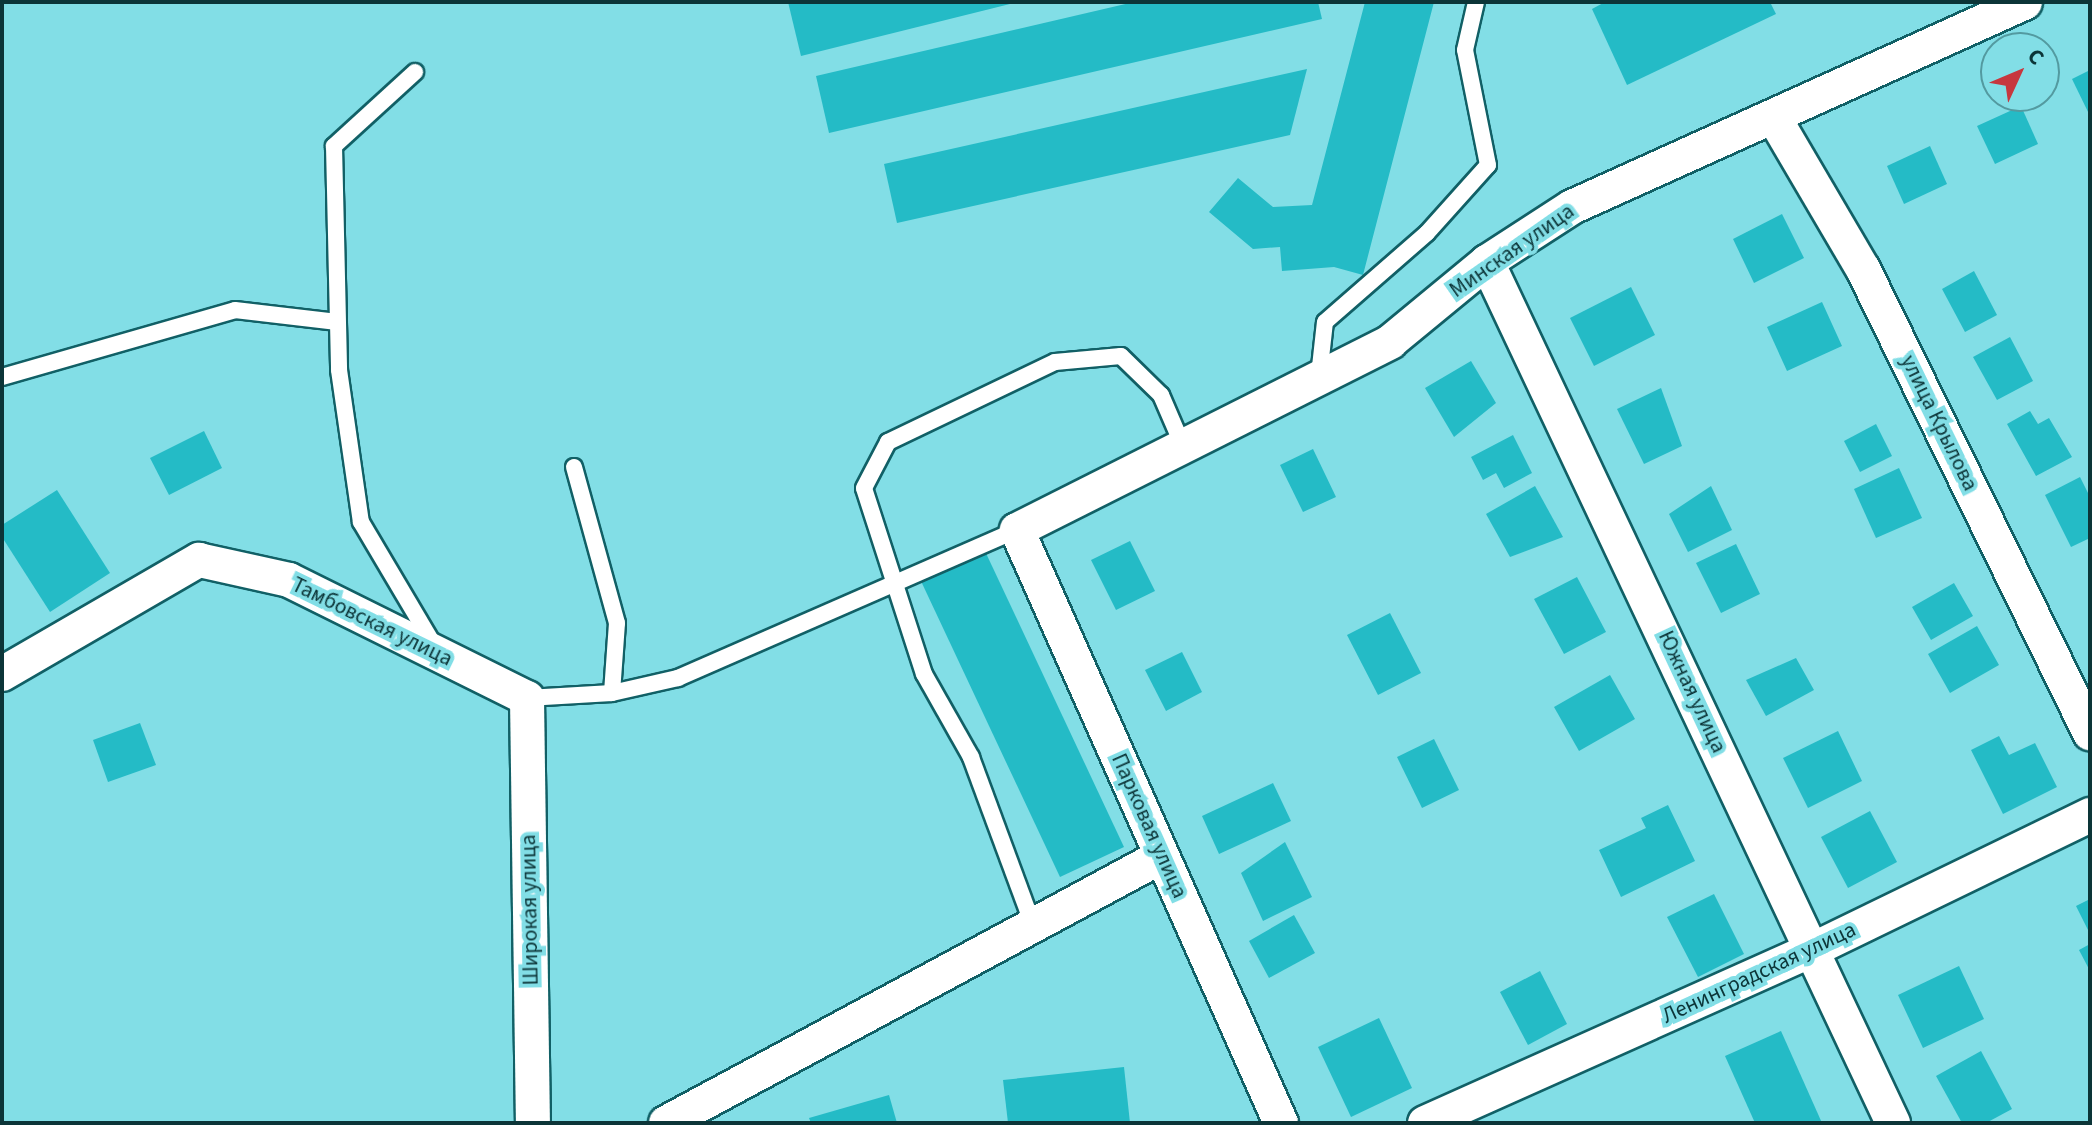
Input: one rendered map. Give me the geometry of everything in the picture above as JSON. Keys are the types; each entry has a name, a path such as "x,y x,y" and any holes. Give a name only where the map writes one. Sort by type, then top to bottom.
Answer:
{"street":[{"name":"Минская улица","path":"1017,530 1390,342 1487,262 1572,207 1776,121 2025,2"},
{"name":"улица Крылова","path":"1776,121 1863,269 2090,733"},
{"name":"Южная улица","path":"1487,262 1814,949 1893,1123"},
{"name":"Парковая улица","path":"1017,530 1281,1123"},
{"name":"Тамбовская улица","path":"2,674 199,560 289,580 527,698"},
{"name":"Широкая улица","path":"527,698 533,1123"},
{"name":"Ленинградская улица","path":"1425,1123 1814,949 2090,815"},
{"path":"666,1123 1162,856"}],"lane":[{"path":"1319,378 1325,322 1427,233 1488,165 1465,50 1476,2"},
{"path":"415,72 334,146 337,322 361,522 440,655"},
{"path":"2,377 235,310 337,322"},
{"path":"1033,925 971,757 924,674 889,583 864,488 888,442 1055,362 1121,356 1161,395 1183,446"},
{"path":"574,467 617,623 612,693"},
{"path":"527,698 612,693 678,678 889,583 1017,530"}],"building":[{"path":"788,2 1014,2 1014,3 801,56"},
{"path":"1134,2 1318,2 1322,19 829,133 816,76"},
{"path":"1365,2 1434,2 1363,275 1334,267 1282,271 1280,247 1253,249 1209,212 1238,178 1273,207 1312,205"},
{"path":"1605,2 1770,2 1776,14 1627,85 1592,9"},
{"path":"1307,69 1290,135 897,223 884,164"},
{"path":"2090,70 2090,116 2072,79"},
{"path":"2008,112 2024,112 2038,144 1995,164 1977,126"},
{"path":"1930,146 1947,184 1904,204 1887,166"},
{"path":"1782,214 1804,258 1754,283 1733,239"},
{"path":"1974,271 1997,315 1965,332 1942,289"},
{"path":"1631,287 1655,335 1594,366 1570,318"},
{"path":"1822,302 1842,346 1787,371 1767,327"},
{"path":"2010,337 2033,381 1997,400 1973,357"},
{"path":"1471,361 1496,403 1454,437 1425,388"},
{"path":"1661,388 1682,446 1644,464 1617,409"},
{"path":"2030,411 2038,424 2049,418 2072,457 2036,476 2007,424"},
{"path":"1876,424 1892,456 1860,472 1844,441"},
{"path":"204,431 222,468 169,495 150,458"},
{"path":"1513,435 1532,473 1504,488 1496,473 1483,480 1471,457"},
{"path":"1313,449 1336,497 1303,512 1280,465"},
{"path":"1899,468 1922,518 1876,538 1854,489"},
{"path":"2080,477 2090,497 2090,538 2071,547 2045,495"},
{"path":"1535,486 1563,537 1510,557 1486,514"},
{"path":"1711,486 1732,530 1688,552 1669,514"},
{"path":"57,490 110,573 50,612 2,537 2,525"},
{"path":"1130,541 1155,591 1116,610 1091,560"},
{"path":"1736,544 1760,594 1721,613 1696,563"},
{"path":"984,549 1124,847 1060,877 920,579"},
{"path":"1577,577 1606,632 1564,654 1534,599"},
{"path":"1954,583 1973,616 1931,640 1912,607"},
{"path":"1390,613 1421,673 1378,695 1347,635"},
{"path":"1977,626 1999,665 1950,693 1928,654"},
{"path":"1182,652 1202,692 1166,711 1145,670"},
{"path":"1796,658 1814,690 1766,716 1746,680"},
{"path":"1610,675 1635,719 1579,751 1554,707"},
{"path":"140,723 156,765 108,782 93,740"},
{"path":"1838,731 1862,781 1808,808 1783,758"},
{"path":"1999,736 2009,755 2035,743 2057,787 2003,814 1971,750"},
{"path":"1434,739 1459,790 1422,808 1397,757"},
{"path":"1273,783 1291,821 1219,854 1202,816"},
{"path":"1668,805 1695,861 1621,897 1599,850 1646,828 1641,818"},
{"path":"1870,811 1897,862 1848,888 1821,837"},
{"path":"1285,842 1312,897 1263,921 1241,873"},
{"path":"1714,894 1744,954 1698,977 1667,917"},
{"path":"2090,899 2090,934 2076,906"},
{"path":"1294,915 1315,953 1269,978 1249,941"},
{"path":"2090,944 2090,971 2079,950"},
{"path":"1959,966 1984,1019 1923,1048 1898,995"},
{"path":"1540,971 1567,1024 1528,1045 1500,992"},
{"path":"1379,1018 1412,1088 1351,1117 1318,1047"},
{"path":"1781,1031 1822,1123 1755,1123 1725,1056"},
{"path":"1981,1051 2012,1109 1986,1123 1962,1123 1936,1076"},
{"path":"1124,1067 1130,1123 1008,1123 1003,1080"},
{"path":"889,1095 897,1123 811,1123 809,1118"}]}
